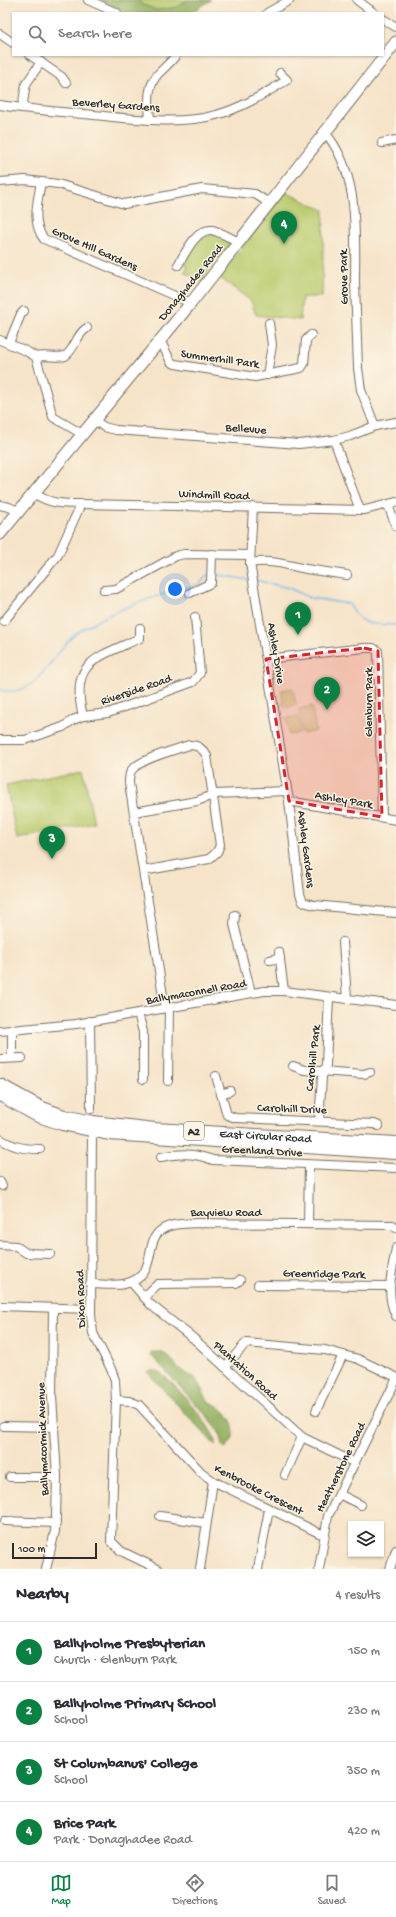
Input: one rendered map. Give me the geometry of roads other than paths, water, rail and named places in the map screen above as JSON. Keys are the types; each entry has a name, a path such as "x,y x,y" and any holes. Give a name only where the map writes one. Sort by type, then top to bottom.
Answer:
{"highway":[{"name":"East Circular Road","path":"0,1085 40,1107 92,1127 118,1135 396,1153"},
{"name":"East Circular Road","path":"0,1095 36,1115 92,1127 155,1129 396,1143"}],"main road":[{"name":"Donaghadee Road","path":"0,534 191,303 324,131 396,42"}],"street":[{"path":"88,0 115,12"},
{"path":"269,12 290,0"},
{"path":"357,0 373,12"},
{"path":"384,20 396,27"},
{"path":"0,34 12,42"},
{"path":"32,56 62,77 66,83"},
{"path":"150,120 150,87 159,73 175,56"},
{"path":"22,108 26,84 41,62"},
{"name":"Beverley Gardens","path":"0,105 150,120 202,117 230,110 258,97 287,80 280,73"},
{"name":"Grove Park","path":"324,131 335,145 343,162 351,186 355,224 358,368 361,390 375,426"},
{"path":"382,143 396,140"},
{"path":"0,182 25,180 41,182 79,190 124,204 202,189 255,194 268,203"},
{"name":"Grove HIll Gardens","path":"41,182 38,200 37,224 38,232 44,239 191,303"},
{"path":"178,265 195,238 202,232 211,230 238,242"},
{"path":"8,343 21,314 24,311"},
{"path":"267,375 272,345 269,323"},
{"path":"0,340 36,357 45,355 60,357 66,355 82,331 87,328"},
{"name":"Summerhill Park","path":"160,340 171,362 175,364 255,377 301,368 304,364 306,340 311,335"},
{"path":"36,357 53,417 82,434"},
{"name":"Bellevue","path":"94,420 104,427 116,430 299,444 334,440 350,436 375,426 396,422"},
{"path":"334,440 360,510"},
{"name":"Windmill Road","path":"34,493 43,499 54,503 81,504 360,510 392,503"},
{"path":"392,503 396,526"},
{"path":"4,621 58,555 81,504"},
{"path":"0,505 9,506 18,511"},
{"name":"Ashley Drive","path":"253,507 250,559 289,801"},
{"path":"104,590 116,589 176,556 184,554 212,554 279,562 305,569 347,575"},
{"path":"190,593 211,582 212,554"},
{"name":"Riverside Road","path":"0,740 25,740 63,727 73,720 83,716 108,714 197,679 200,673 200,658 195,617"},
{"path":"83,716 79,702 79,688 84,670 98,657 140,638 140,628"},
{"name":"Glenburn Park","path":"266,659 364,648 373,648 378,651 382,817"},
{"path":"143,871 209,859 217,852 220,845 210,797 207,756 203,750 196,745 189,745 138,764 132,770 129,777 143,871 167,1008 168,1081"},
{"path":"134,812 210,797 287,791"},
{"name":"Ashley Park","path":"289,801 396,820"},
{"name":"Ashley Gardens","path":"289,801 300,894 304,902 396,913"},
{"path":"235,915 234,924 251,993"},
{"path":"343,942 347,999"},
{"path":"270,960 280,955 284,991"},
{"name":"Ballymaconnell Road","path":"0,1031 90,1021 251,993 284,991 396,1005"},
{"name":"Carolhill Park","path":"318,1121 322,1077 326,1065 329,997"},
{"path":"138,1013 143,1032 143,1079"},
{"path":"90,1021 91,1109"},
{"path":"12,1030 12,1058"},
{"path":"1,1059 22,1058"},
{"path":"293,1066 304,1070 364,1074 370,1072"},
{"name":"Carolhill Drive","path":"216,1076 227,1115 236,1118 374,1124 379,1126"},
{"path":"221,1094 230,1090"},
{"name":"Dixon Road","path":"92,1127 90,1284 93,1333 115,1380 116,1400 112,1541 121,1552 158,1569"},
{"path":"0,1139 11,1146 22,1149 40,1149"},
{"name":"Greenland Drive","path":"166,1158 196,1153 213,1160 396,1168"},
{"name":"Greenland Drive","path":"308,1224 309,1165"},
{"name":"Bayview Road","path":"131,1282 142,1275 146,1270 149,1265 150,1246 154,1238 166,1227 197,1223 393,1225 396,1228"},
{"path":"0,1245 16,1246 26,1253 50,1253"},
{"path":"396,1248 389,1286 390,1304 396,1316"},
{"path":"144,1297 158,1284 236,1283 240,1280"},
{"path":"90,1284 123,1285 131,1282"},
{"name":"Plantation Road","path":"131,1282 144,1297 225,1367 302,1438 355,1463"},
{"name":"Greenridge Park","path":"258,1285 389,1286"},
{"path":"0,1306 91,1309"},
{"name":"Ballymacormick Avenue","path":"46,1569 56,1523 57,1477 52,1396 53,1308"},
{"path":"225,1367 246,1344 325,1350 343,1354 396,1378"},
{"path":"316,1411 343,1354"},
{"name":"Heatherstone Road","path":"318,1569 328,1516 396,1378"},
{"name":"Kenbrooke Crescent","path":"116,1400 129,1401 139,1405 202,1472 213,1481 324,1534"},
{"path":"4,1426 55,1427"},
{"path":"284,1475 302,1438"},
{"path":"10,1477 57,1477"},
{"path":"200,1569 213,1481"},
{"path":"339,1494 361,1505"},
{"path":"258,1569 269,1509"},
{"path":"160,1516 206,1523"},
{"path":"5,1521 56,1523"},
{"path":"390,1569 396,1550"}],"waterway":[{"path":"200,584 208,574"},
{"path":"214,574 249,580"},
{"path":"255,580 289,588 310,598 349,604 359,618 368,623 396,625"},
{"path":"0,690 14,691 26,687 36,680 71,638 95,622 137,603 197,585"}],"place":[{"name":"Brice Park","path":"284,244"},
{"name":"Ballyholme Presbyterian","path":"298,635"},
{"name":"Ballyholme Primary School","path":"327,710"},
{"name":"St Columbanus' College","path":"52,859"}]}
